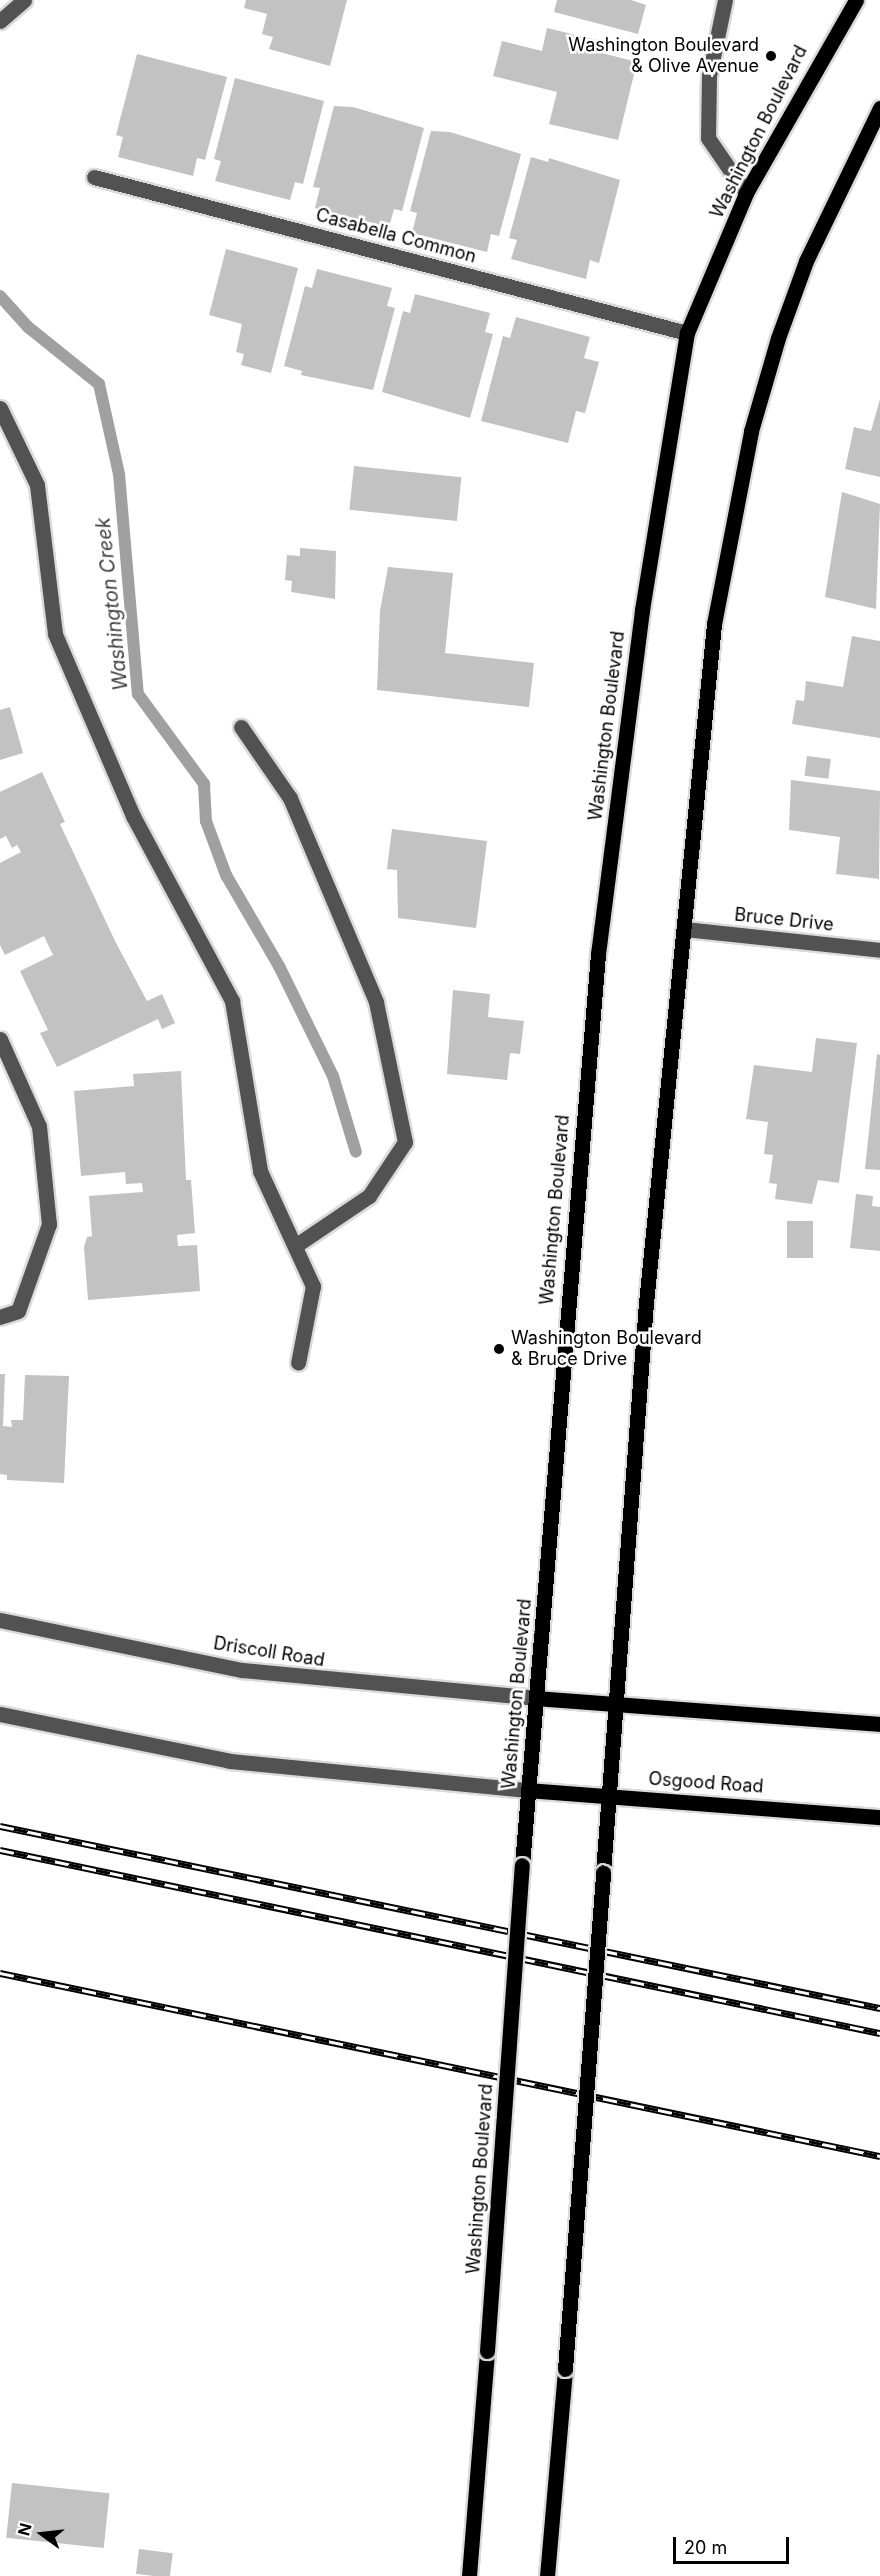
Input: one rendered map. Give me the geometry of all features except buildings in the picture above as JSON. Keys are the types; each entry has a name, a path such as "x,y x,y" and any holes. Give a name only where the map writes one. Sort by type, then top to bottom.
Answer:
{"main road":[{"name":"Washington Boulevard","path":"469,2576 522,1865 598,954 642,610 687,333 746,193 856,0"},
{"path":"547,2576 565,2369 646,1303 714,624 751,431 806,261 880,108"},
{"path":"536,1698 880,1724"},
{"name":"Osgood Road","path":"528,1790 880,1817"}],"street":[{"path":"6,16 24,0"},
{"path":"725,0 709,76 708,138 746,193"},
{"name":"Casabella Common","path":"94,177 687,333"},
{"path":"0,408 37,485 55,634 133,816 232,1001 260,1171 313,1286 298,1364"},
{"path":"241,727 290,798 376,1002 405,1142 369,1196 295,1246"},
{"name":"Bruce Drive","path":"684,929 880,951"},
{"path":"0,1039 39,1126 49,1224 18,1311 0,1317"},
{"name":"Driscoll Road","path":"0,1620 242,1670 536,1698"},
{"path":"0,1714 230,1761 528,1790"}],"waterway":[{"name":"Washington Creek","path":"0,296 28,327 99,384 119,474 138,694 204,784 206,821 226,875 279,966 333,1076 356,1152"}],"railway":[{"path":"0,1826 880,2008"},
{"path":"0,1850 880,2033"},
{"path":"0,1973 880,2156"}],"place":[{"name":"Washington Boulevard & Olive Avenue","path":"771,56"},
{"name":"Washington Boulevard & Bruce Drive","path":"499,1349"}]}
